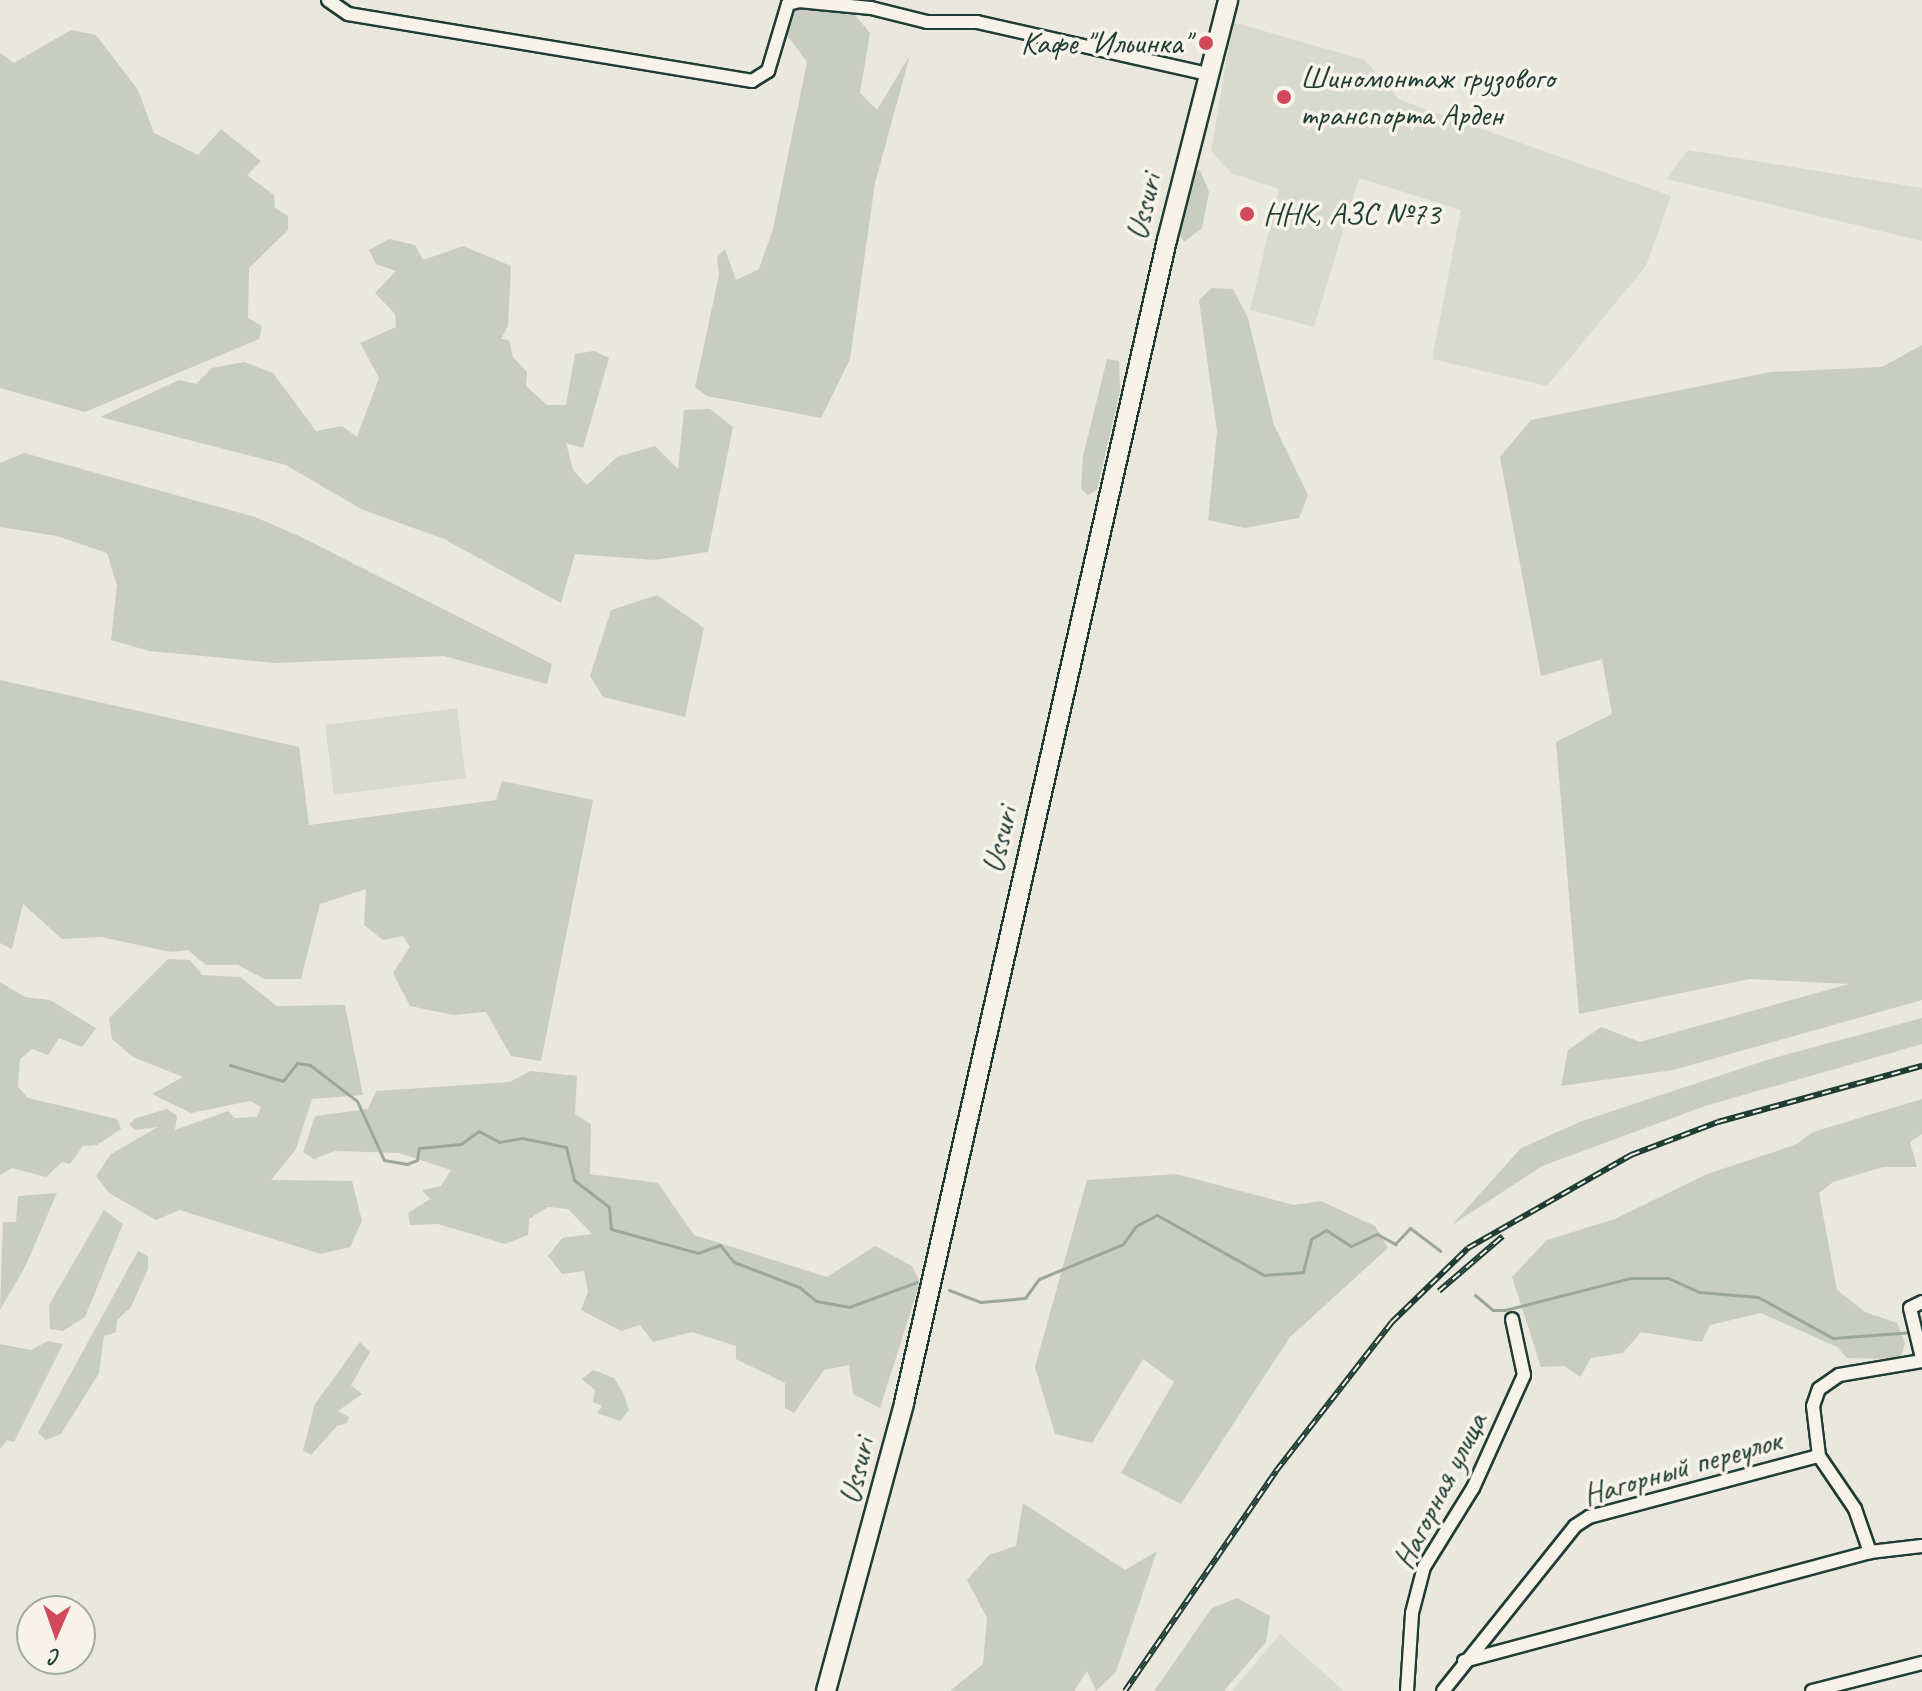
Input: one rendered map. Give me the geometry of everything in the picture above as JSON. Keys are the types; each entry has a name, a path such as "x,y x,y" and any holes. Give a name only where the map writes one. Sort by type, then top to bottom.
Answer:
{"highway":[{"name":"Ussuri","path":"826,1691 904,1403 1207,74 1228,0"}],"street":[{"path":"328,0 348,14 752,81 768,71 788,4 799,1 871,8 927,22 977,22 1207,74"},
{"path":"1819,1456 1813,1406 1819,1389 1839,1375 1922,1359 1917,1303"},
{"name":"Нагорная улица","path":"1407,1691 1412,1613 1424,1567 1473,1488 1524,1375 1512,1319"},
{"name":"Нагорный переулок","path":"1443,1691 1463,1661 1582,1521 1819,1456 1855,1509 1870,1552"},
{"path":"1463,1661 1870,1552 1922,1546"},
{"path":"1812,1691 1922,1663"}],"shaded area":[{"path":"810,5 850,9 870,33 860,93 877,110 910,55 875,183 850,359 821,418 707,396 695,387 719,275 717,257 725,249 736,280 759,269 773,229 807,62 784,31 793,11"},
{"path":"1233,22 1365,60 1400,100 1671,196 1646,266 1547,386 1432,359 1461,210 1359,178 1314,327 1250,310 1279,189 1231,173 1211,151"},
{"path":"71,30 96,35 138,90 154,133 198,155 221,129 261,161 247,175 274,195 275,208 288,216 288,230 249,268 248,318 262,326 259,339 85,412 0,388 0,53 14,63"},
{"path":"1688,150 1922,188 1922,241 1666,179"},
{"path":"1200,170 1209,192 1202,228 1184,242 1174,225 1193,172"},
{"path":"389,239 415,245 423,260 463,246 511,266 508,326 501,339 509,340 513,357 527,372 526,386 547,405 566,405 575,354 594,351 609,358 583,448 566,443 573,470 587,485 617,457 655,446 678,469 684,410 710,409 733,427 708,552 654,560 575,554 561,603 444,539 361,509 286,465 100,417 179,380 196,384 212,368 244,362 273,373 316,431 342,426 357,437 379,378 360,343 396,327 395,314 375,293 396,271 376,264 369,250"},
{"path":"1212,288 1233,289 1248,318 1274,425 1308,495 1299,518 1245,528 1208,520 1217,432 1199,300"},
{"path":"1922,345 1922,1000 1673,1070 1561,1086 1568,1050 1601,1027 1640,1042 1849,984 1750,979 1579,1014 1556,742 1612,714 1602,659 1541,676 1500,457 1531,420 1771,372 1882,367"},
{"path":"1107,359 1119,361 1120,391 1097,490 1088,495 1081,489 1083,456"},
{"path":"24,453 255,517 299,536 552,664 547,684 444,656 276,663 149,651 111,640 117,585 107,553 57,536 0,527 0,463"},
{"path":"657,595 704,628 685,717 603,697 590,676 611,610"},
{"path":"0,680 299,747 309,825 496,800 502,781 593,800 541,1061 511,1056 486,1012 453,1015 410,1006 393,973 410,947 403,936 383,940 364,925 366,889 320,904 301,979 264,979 238,965 206,965 188,950 171,952 101,937 62,939 23,904 12,949 0,943"},
{"path":"457,708 466,778 334,795 325,725"},
{"path":"168,959 190,960 202,975 240,977 277,1006 345,1005 363,1095 312,1099 296,1149 271,1180 352,1181 362,1221 350,1247 321,1254 180,1210 156,1220 109,1193 96,1176 111,1154 158,1127 135,1130 129,1124 136,1118 167,1109 177,1116 175,1130 228,1111 234,1118 257,1117 261,1107 250,1101 191,1113 152,1094 183,1077 133,1057 112,1039 109,1018"},
{"path":"0,982 25,997 50,1000 96,1028 82,1047 59,1038 48,1055 32,1049 20,1059 18,1087 28,1098 117,1119 121,1129 97,1145 83,1146 70,1164 62,1162 46,1177 12,1168 0,1175"},
{"path":"1922,1018 1922,1044 1705,1106 1542,1166 1452,1225 1521,1148 1582,1121 1770,1059"},
{"path":"530,1071 577,1076 575,1114 591,1124 590,1174 658,1183 694,1235 827,1277 875,1246 912,1266 920,1282 880,1408 853,1394 849,1365 824,1370 794,1413 785,1408 785,1383 736,1359 736,1346 692,1332 653,1342 640,1325 621,1331 581,1310 588,1292 584,1271 562,1274 548,1256 562,1238 592,1234 568,1209 548,1207 529,1219 528,1235 505,1244 438,1224 410,1225 408,1213 430,1199 422,1190 441,1186 451,1170 399,1153 335,1151 314,1159 303,1152 315,1116 368,1109 376,1091 510,1082"},
{"path":"1922,1099 1922,1134 1910,1142 1917,1167 1883,1167 1833,1182 1819,1193 1837,1290 1865,1312 1897,1323 1905,1343 1900,1359 1847,1358 1837,1347 1761,1313 1710,1325 1702,1342 1641,1332 1623,1353 1591,1358 1580,1377 1564,1366 1541,1367 1512,1277 1547,1240 1615,1219 1707,1174 1795,1145 1813,1132"},
{"path":"1176,1174 1294,1205 1321,1201 1375,1226 1388,1248 1290,1337 1181,1504 1121,1473 1174,1382 1143,1359 1092,1443 1055,1434 1035,1367 1087,1180"},
{"path":"57,1193 25,1267 0,1310 3,1222 16,1222 18,1196"},
{"path":"104,1210 123,1224 85,1317 63,1331 50,1329 49,1305"},
{"path":"138,1251 148,1256 148,1269 131,1307 117,1320 116,1332 104,1336 99,1373 61,1434 46,1440 38,1433"},
{"path":"48,1341 63,1344 14,1442 7,1440 0,1449 0,1344 31,1350"},
{"path":"360,1342 370,1352 351,1385 362,1394 338,1411 349,1417 347,1423 337,1426 311,1455 303,1450 315,1404"},
{"path":"593,1370 614,1378 623,1393 629,1410 620,1421 597,1413 602,1406 593,1402 595,1390 582,1379"},
{"path":"1023,1503 1125,1570 1157,1551 1116,1672 1096,1691 1087,1671 1074,1691 950,1691 983,1664 987,1618 967,1580 989,1555 1016,1546"},
{"path":"1237,1598 1270,1616 1266,1642 1224,1691 1154,1691 1212,1608"},
{"path":"1280,1634 1344,1691 1232,1691"}],"waterway":[{"path":"230,1065 283,1081 297,1063 310,1065 357,1101 384,1160 407,1164 417,1160 419,1148 461,1144 479,1131 499,1142 522,1138 566,1147 574,1180 609,1207 611,1229 698,1253 720,1245 734,1262 799,1287 816,1301 849,1307 917,1282"},
{"path":"949,1290 981,1302 1025,1298 1039,1279 1123,1244 1136,1226 1157,1215 1264,1275 1303,1272 1311,1239 1326,1230 1351,1246 1377,1234 1395,1244 1410,1228 1440,1251"},
{"path":"1475,1295 1493,1310 1505,1310 1631,1278 1668,1278 1699,1292 1758,1297 1833,1338 1913,1332"}],"railway":[{"path":"1125,1691 1276,1471 1392,1322 1468,1248 1631,1155 1718,1122 1922,1066"},
{"path":"1439,1291 1503,1236"}],"place":[{"name":"Кафе \"Ильинка\"","path":"1206,43"},
{"name":"Шиномонтаж грузового транспорта Арден","path":"1284,97"},
{"name":"ННК, АЗС №73","path":"1247,214"}]}
